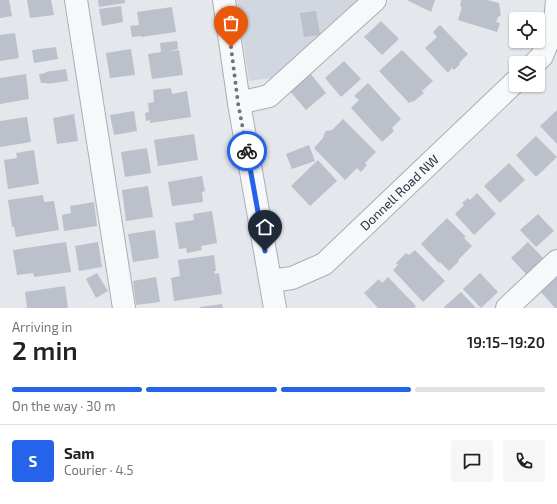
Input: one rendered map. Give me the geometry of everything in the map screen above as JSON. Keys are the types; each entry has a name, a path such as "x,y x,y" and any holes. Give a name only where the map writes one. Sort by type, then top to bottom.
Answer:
{"street":[{"path":"76,0 124,308"},
{"path":"224,0 238,103 275,308"},
{"path":"238,103 269,96 375,0"},
{"path":"542,56 555,23 557,0"},
{"name":"Donnell Road NW","path":"270,281 292,278 324,264 509,88"},
{"path":"507,308 557,260"}],"shaded area":[{"path":"237,0 362,0 332,29 272,78 249,81"}],"building":[{"path":"0,0 9,0 12,16 0,18"},
{"path":"27,0 51,0 54,15 30,18"},
{"path":"98,0 125,0 125,3 99,7"},
{"path":"407,0 435,0 431,12"},
{"path":"461,0 487,0 499,3 501,15 498,17 496,22 500,23 497,32 458,20 462,7 460,6"},
{"path":"121,6 123,22 102,26 99,9"},
{"path":"172,7 176,32 132,37 130,26 139,25 137,12"},
{"path":"316,11 320,35 304,37 300,13"},
{"path":"381,21 399,39 382,55 364,37"},
{"path":"440,25 468,54 454,70 452,68 448,73 425,48 437,37 433,32"},
{"path":"15,33 19,58 0,61 0,35"},
{"path":"177,41 178,49 167,52 179,50 183,75 152,79 148,54 161,52 160,43"},
{"path":"56,47 58,59 34,63 32,50"},
{"path":"131,49 135,75 110,78 106,53"},
{"path":"402,50 433,81 422,91 424,93 413,102 412,101 409,103 379,71"},
{"path":"344,61 361,79 341,97 325,78"},
{"path":"66,69 68,81 47,84 41,83 39,74"},
{"path":"310,73 326,93 306,110 289,90"},
{"path":"26,74 29,99 0,104 0,78"},
{"path":"368,83 401,119 392,128 394,131 382,142 351,108 359,100 354,96"},
{"path":"171,88 172,94 187,91 191,117 150,123 150,120 146,121 145,113 149,112 148,103 154,102 153,90"},
{"path":"557,110 557,144 540,126"},
{"path":"134,111 137,131 114,135 110,115"},
{"path":"74,114 78,141 57,144 53,118"},
{"path":"27,117 31,142 0,147 0,121"},
{"path":"343,119 376,152 365,163 367,165 361,172 357,168 345,180 314,148 323,138 326,131 332,130"},
{"path":"194,134 198,160 158,166 154,140"},
{"path":"536,136 557,157 536,177 516,155"},
{"path":"309,145 315,161 292,169 286,154"},
{"path":"147,148 151,173 125,177 121,152"},
{"path":"34,150 39,184 8,189 4,160 17,158 16,153"},
{"path":"318,160 337,181 310,206 291,186"},
{"path":"509,163 525,180 500,203 484,186"},
{"path":"202,176 205,191 202,192 203,202 172,206 168,182"},
{"path":"148,186 153,217 126,221 122,190"},
{"path":"477,193 496,214 474,235 455,214 464,205 462,203 468,198 470,200"},
{"path":"43,195 44,202 54,201 59,230 16,237 14,227 12,227 8,200"},
{"path":"94,202 97,226 64,231 62,215 71,213 70,206"},
{"path":"212,211 217,243 201,246 202,250 187,253 186,248 179,249 175,223 194,220 193,214"},
{"path":"538,214 554,231 536,247 520,230"},
{"path":"447,218 466,237 464,238 472,246 449,271 421,244"},
{"path":"155,230 159,258 133,262 128,234"},
{"path":"66,242 71,272 34,277 33,273 17,275 13,250"},
{"path":"98,242 102,267 79,271 75,246"},
{"path":"528,242 544,259 527,275 511,258"},
{"path":"415,250 445,281 423,302 393,270 398,265 396,263 406,253 409,255"},
{"path":"214,255 216,271 214,271 215,274 219,273 222,294 174,301 171,278 180,276 178,260"},
{"path":"97,273 108,291 96,298 86,279"},
{"path":"480,273 498,292 481,308 463,289"},
{"path":"557,275 557,308 555,308 540,291"},
{"path":"156,277 160,302 136,305 133,281"},
{"path":"388,277 416,306 414,308 378,308 364,293 379,279 382,283"},
{"path":"65,286 68,308 27,308 25,292"},
{"path":"461,292 476,308 444,307"},
{"path":"222,304 223,308 200,308 200,307"}],"way so far":[{"path":"231,47 238,103 247,151"}],"route":[{"path":"247,151 265,251"}]}
